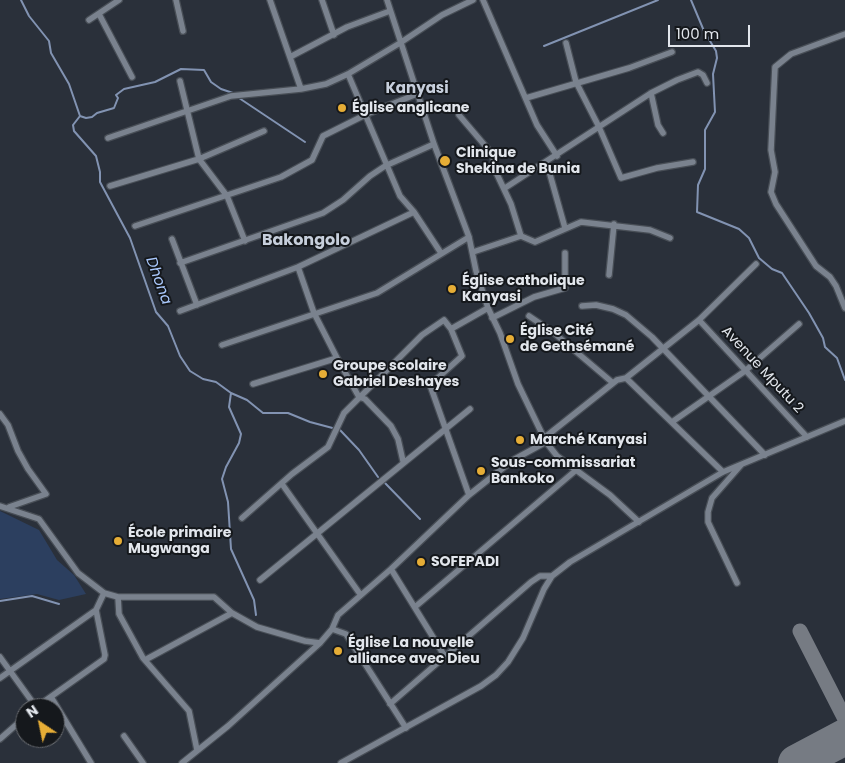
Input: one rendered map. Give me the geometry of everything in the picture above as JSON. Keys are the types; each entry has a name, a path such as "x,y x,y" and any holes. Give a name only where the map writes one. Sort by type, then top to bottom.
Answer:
{"street":[{"path":"89,20 119,0"},
{"path":"176,0 183,31"},
{"path":"270,0 301,89"},
{"path":"322,0 334,35"},
{"path":"387,0 434,144 469,237 476,271 488,308 518,384 545,440 557,456 610,495 639,522"},
{"path":"108,138 231,96 301,89 326,84 348,74 442,15 473,0"},
{"path":"483,0 537,125 557,156"},
{"path":"290,56 347,27 390,11"},
{"path":"99,14 132,77"},
{"path":"845,34 791,54 775,67 771,150 775,172 771,192 776,204 816,266 830,277 836,286 845,308"},
{"path":"566,43 576,82 599,126 621,178 657,168 693,162"},
{"path":"526,98 628,68 672,52"},
{"path":"504,188 557,156 599,126 651,93 698,72 703,75 708,83"},
{"path":"348,74 367,114 385,166 400,196 414,212 441,253"},
{"path":"180,81 199,159 227,196 245,241"},
{"path":"651,93 658,125 663,133"},
{"path":"135,226 281,177 312,160 323,136 367,114 417,94"},
{"path":"459,115 493,156 494,168 504,188 521,236"},
{"path":"110,186 199,159 264,131"},
{"path":"180,263 323,212 343,200 370,176 385,166 434,144"},
{"path":"544,164 549,171 566,228"},
{"path":"180,311 298,268 414,212"},
{"path":"473,252 521,236 535,242 581,222 614,224 650,230 670,238"},
{"path":"609,275 614,224"},
{"path":"222,345 377,293 469,237"},
{"path":"172,240 197,305"},
{"path":"492,318 534,297 564,288 565,252"},
{"path":"182,763 228,726 320,643 332,629 338,615 391,569 469,495 513,460 545,440 617,380 626,378 664,350 756,264"},
{"path":"298,268 314,313 337,358 359,397 365,399 391,426 398,439 403,462"},
{"path":"582,306 604,307 626,315 664,350 765,455"},
{"path":"451,329 488,308"},
{"path":"529,316 554,333 613,383"},
{"path":"242,518 328,447 344,413 422,335 444,320 451,329 462,356 430,385 469,495"},
{"name":"Avenue Mputu 2","path":"698,320 807,437"},
{"path":"672,422 745,371 799,324"},
{"path":"253,384 337,358"},
{"path":"626,378 723,472"},
{"path":"260,580 470,409"},
{"path":"0,414 8,425 24,463 46,494 9,508"},
{"path":"341,763 481,686 508,662 522,638 544,589 552,576 586,551 723,472 845,421"},
{"path":"737,583 708,522 708,512 712,498 741,465"},
{"path":"415,607 575,471"},
{"path":"282,484 360,594"},
{"path":"0,506 39,519 78,573 104,593 118,597 214,597 232,613 257,627 305,642 320,643"},
{"path":"391,569 444,655"},
{"path":"390,704 444,655 531,582 540,576 552,576"},
{"path":"0,678 96,610 104,593"},
{"path":"118,597 119,614 145,660 189,711 197,750"},
{"path":"91,763 51,697 104,660 105,655 96,610"},
{"path":"145,660 232,613"},
{"path":"332,629 346,634 406,728"},
{"path":"0,657 28,698"},
{"path":"0,739 15,726"},
{"path":"124,736 143,763"}],"shaded area":[{"path":"0,511 39,530 57,560 74,575 86,594 59,600 37,594 0,599"}],"waterway":[{"name":"Dhona","path":"21,0 29,16 49,41 51,53 69,84 80,116 73,125 74,131 96,156 100,172 100,182 130,238 156,312 168,326 180,356 190,371 203,379 216,382 231,393 247,400 263,413 288,413 310,422 340,430 359,450 378,477"},
{"path":"544,46 658,0"},
{"path":"691,0 704,31 716,51 717,58 713,74 715,112 705,130 705,169 698,185 697,212 739,229 749,238 759,258 772,269 782,273 809,313 823,338 825,347 837,358 845,380"},
{"path":"80,116 92,117 97,113 114,108 118,98 116,95 124,89 155,82 181,69 204,70 211,82 221,89 233,93"},
{"path":"239,98 305,142"},
{"path":"231,393 229,407 241,434 239,443 226,467 222,479 228,502 231,549 254,600 256,615"},
{"name":"Dhona","path":"384,482 420,519"},
{"path":"0,601 32,596 59,604"}],"taxiway":[{"path":"800,631 845,719"},
{"path":"843,738 845,734"}],"runway":[{"path":"796,763 845,737"}],"place":[{"name":"Église anglicane","path":"342,108"},
{"name":"Clinique Shekina de Bunia","path":"445,161"},
{"name":"Église catholique Kanyasi","path":"452,289"},
{"name":"Église Cité de Gethsémané","path":"510,339"},
{"name":"Groupe scolaire Gabriel Deshayes","path":"323,374"},
{"name":"Marché Kanyasi","path":"520,440"},
{"name":"Sous-commissariat Bankoko","path":"481,471"},
{"name":"École primaire Mugwanga","path":"118,541"},
{"name":"SOFEPADI","path":"421,562"},
{"name":"Église La nouvelle alliance avec Dieu","path":"338,651"}],"district":[{"name":"Kanyasi","path":"417,89"},
{"name":"Bakongolo","path":"306,241"}]}
